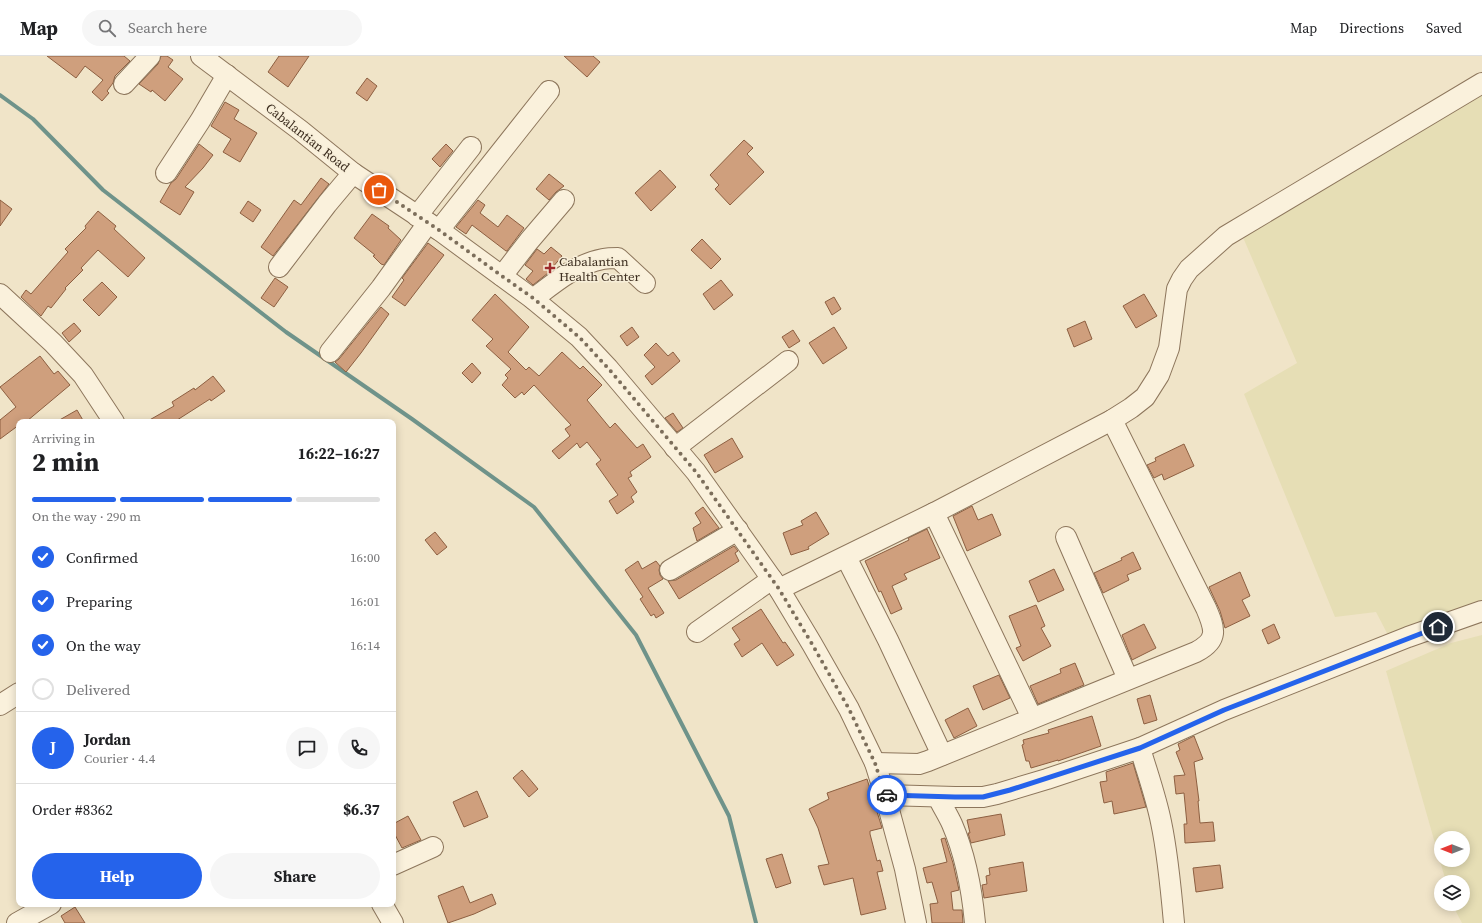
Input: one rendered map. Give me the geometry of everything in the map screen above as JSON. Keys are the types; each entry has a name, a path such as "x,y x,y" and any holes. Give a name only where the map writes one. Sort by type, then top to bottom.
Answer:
{"street":[{"path":"124,84 150,56"},
{"name":"Cabalantian Road","path":"201,56 300,130 353,172 428,223 533,298 579,337 608,368 696,472 776,584 849,709 875,763 905,870 916,923"},
{"path":"166,172 200,121 227,75"},
{"path":"697,632 776,584 846,557 1112,420 1130,408 1145,397 1159,375 1170,348 1177,289 1189,269 1226,236 1482,83"},
{"path":"428,223 550,91"},
{"path":"330,352 381,288 428,223 471,147"},
{"path":"279,267 326,204 353,172"},
{"path":"502,276 529,241 564,200"},
{"path":"533,298 561,277 584,265 603,258 618,258 646,283"},
{"path":"0,294 53,343 83,375 112,419"},
{"path":"675,448 788,361"},
{"path":"875,763 919,764 1196,652 1212,640 1212,621 1199,592 1112,420"},
{"path":"934,513 1032,718"},
{"path":"670,570 738,530"},
{"path":"1066,538 1128,679"},
{"path":"846,557 888,640 942,755"},
{"path":"885,795 983,797 997,794 1140,748 1224,710 1408,637 1482,611"},
{"path":"0,705 16,695"},
{"path":"1140,748 1156,801 1168,858 1174,923"},
{"path":"938,797 952,824 962,854 969,879 975,923"},
{"path":"396,864 433,847"},
{"path":"17,923 46,907"},
{"path":"384,907 393,923"}],"shaded area":[{"path":"1482,89 1482,601 1388,635 1376,612 1335,617 1244,394 1297,363 1242,235"},
{"path":"1482,635 1482,923 1462,923 1456,911 1470,911 1470,875 1444,875 1442,867 1470,867 1470,831 1434,831 1434,840 1386,671 1451,643"}],"building":[{"path":"47,56 124,56 130,61 115,76 113,83 107,91 109,93 102,101 92,92 103,80 85,66 76,78"},
{"path":"161,56 167,56 173,60 168,67 183,79 165,101 152,90 151,92 139,84 158,64"},
{"path":"279,56 309,56 288,87 268,72"},
{"path":"564,56 593,56 600,62 587,77"},
{"path":"367,78 377,86 367,101 356,93"},
{"path":"225,102 239,110 234,119 257,133 240,162 223,152 231,139 211,126"},
{"path":"744,140 753,148 747,154 764,172 730,205 715,189 719,185 710,175"},
{"path":"199,144 213,155 185,187 194,192 180,215 160,202 171,183 176,179"},
{"path":"446,144 453,151 440,167 432,159"},
{"path":"660,170 676,187 651,211 635,193"},
{"path":"549,174 564,186 549,200 536,189"},
{"path":"321,178 329,184 273,256 261,247 294,200 301,205"},
{"path":"0,200 12,209 0,226"},
{"path":"478,200 485,205 480,213 498,227 507,215 524,228 507,251 472,225 466,234 456,227"},
{"path":"248,201 261,210 253,222 240,213"},
{"path":"98,211 116,226 114,229 145,258 128,277 98,250 81,268 83,270 65,288 66,289 51,308 48,306 41,316 21,297 26,290 31,294 68,252 65,249 86,228 85,226"},
{"path":"372,214 389,226 388,228 401,240 384,265 373,256 375,255 354,238"},
{"path":"702,239 721,259 711,269 691,250"},
{"path":"428,243 444,255 405,306 392,297 404,280 402,278"},
{"path":"551,247 562,256 548,273 533,285 526,279 533,271 525,265 537,249 544,254"},
{"path":"275,278 288,287 274,307 261,298"},
{"path":"721,280 733,295 714,310 703,294"},
{"path":"102,282 117,297 99,316 83,300"},
{"path":"495,294 529,327 508,352 526,370 529,367 539,376 562,352 580,369 583,366 602,385 587,400 610,428 615,423 637,448 643,444 651,457 630,472 632,476 628,478 637,492 631,497 634,502 617,514 609,501 618,495 596,464 601,460 587,442 580,448 577,443 559,459 552,451 570,436 565,429 571,425 534,385 524,395 522,392 515,398 502,385 508,378 505,375 511,369 486,346 493,339 472,320"},
{"path":"1144,294 1157,316 1136,328 1123,306"},
{"path":"834,297 841,309 832,315 825,302"},
{"path":"381,307 389,314 346,372 335,362"},
{"path":"1085,321 1092,339 1074,347 1067,329"},
{"path":"74,323 81,331 69,342 62,333"},
{"path":"632,327 639,337 627,346 620,336"},
{"path":"834,327 847,348 823,364 809,343"},
{"path":"793,330 800,341 789,348 782,337"},
{"path":"656,343 668,356 673,352 680,361 652,385 645,376 655,367 644,355"},
{"path":"40,356 54,374 58,371 70,385 29,419 16,419 16,427 0,439 0,420 16,407 0,387"},
{"path":"472,363 481,373 472,383 462,373"},
{"path":"213,376 225,391 211,401 210,399 179,419 151,419 174,406 172,402 194,388 195,390"},
{"path":"77,410 82,419 61,419"},
{"path":"673,413 683,428 677,432 665,418"},
{"path":"732,438 743,457 715,473 704,455"},
{"path":"1184,444 1194,466 1164,480 1162,474 1154,478 1147,465 1156,461 1155,458"},
{"path":"972,506 978,520 992,514 1001,535 967,551 953,516"},
{"path":"703,507 719,528 697,541 693,528 701,523 695,513"},
{"path":"816,512 829,534 808,547 809,549 791,555 783,533 803,525 801,521"},
{"path":"927,529 940,558 904,574 907,579 892,586 902,609 891,614 865,561 909,540 908,538"},
{"path":"435,532 447,547 437,555 425,540"},
{"path":"734,546 738,551 735,553 739,561 679,599 668,581 676,580"},
{"path":"1133,552 1141,569 1127,575 1129,580 1103,593 1094,573 1122,560 1121,558"},
{"path":"638,561 642,569 656,561 660,566 660,575 663,579 648,588 664,613 656,618 654,614 651,616 640,599 643,597 625,570"},
{"path":"1054,569 1064,590 1038,602 1029,581"},
{"path":"1240,572 1250,596 1242,600 1250,616 1225,628 1220,611 1209,587"},
{"path":"1036,605 1045,626 1041,628 1051,646 1023,661 1016,648 1021,646 1009,616"},
{"path":"761,609 783,643 785,642 794,655 777,666 762,643 742,657 734,644 740,640 732,628"},
{"path":"1144,624 1156,648 1132,660 1122,635"},
{"path":"1274,624 1280,638 1268,644 1262,630"},
{"path":"1075,663 1084,685 1038,704 1030,686 1061,673 1060,669"},
{"path":"999,675 1010,698 983,710 973,686"},
{"path":"1150,695 1157,720 1144,724 1137,699"},
{"path":"968,708 977,726 954,738 945,720"},
{"path":"1092,716 1101,746 1058,761 1031,768 1029,761 1026,761 1022,745 1024,744 1023,740 1049,733 1048,730"},
{"path":"1194,736 1203,759 1194,762 1200,823 1213,822 1215,841 1185,843 1184,824 1187,824 1184,793 1176,794 1174,776 1185,775 1176,752 1180,750 1178,744"},
{"path":"1133,763 1146,807 1114,814 1112,801 1104,803 1100,782 1107,781 1106,772"},
{"path":"522,770 538,789 529,797 513,778"},
{"path":"867,779 882,828 870,831 870,834 877,861 880,860 883,871 877,872 886,909 861,915 853,878 824,885 818,866 829,864 818,828 809,809 829,799 827,793"},
{"path":"477,791 488,817 464,827 453,802"},
{"path":"1001,814 1005,835 971,843 968,833 970,833 967,820"},
{"path":"408,816 421,840 402,848 396,837 396,822"},
{"path":"945,838 953,863 959,890 951,892 953,910 962,910 963,923 932,923 930,904 938,903 932,882 927,883 923,868 947,862 941,839"},
{"path":"782,854 791,883 776,888 766,859"},
{"path":"1023,862 1027,891 984,898 982,885 987,884 986,876 990,875 989,868"},
{"path":"1220,865 1223,888 1196,892 1193,868"},
{"path":"463,886 470,903 492,894 496,904 474,914 448,923 438,896"},
{"path":"75,907 85,923 65,923 61,916"}],"waterway":[{"path":"0,95 33,119 103,190 286,332 412,419 534,507 636,635 729,816 756,923"}],"way so far":[{"path":"379,190 439,230 533,298 579,337 608,368 696,472 779,589 812,644 849,709 875,763 885,795 887,795"}],"place":[{"name":"Cabalantian Health Center","path":"550,268"}],"route":[{"path":"887,795 983,797 1047,779 1140,748 1224,710 1408,637 1438,627"}]}
